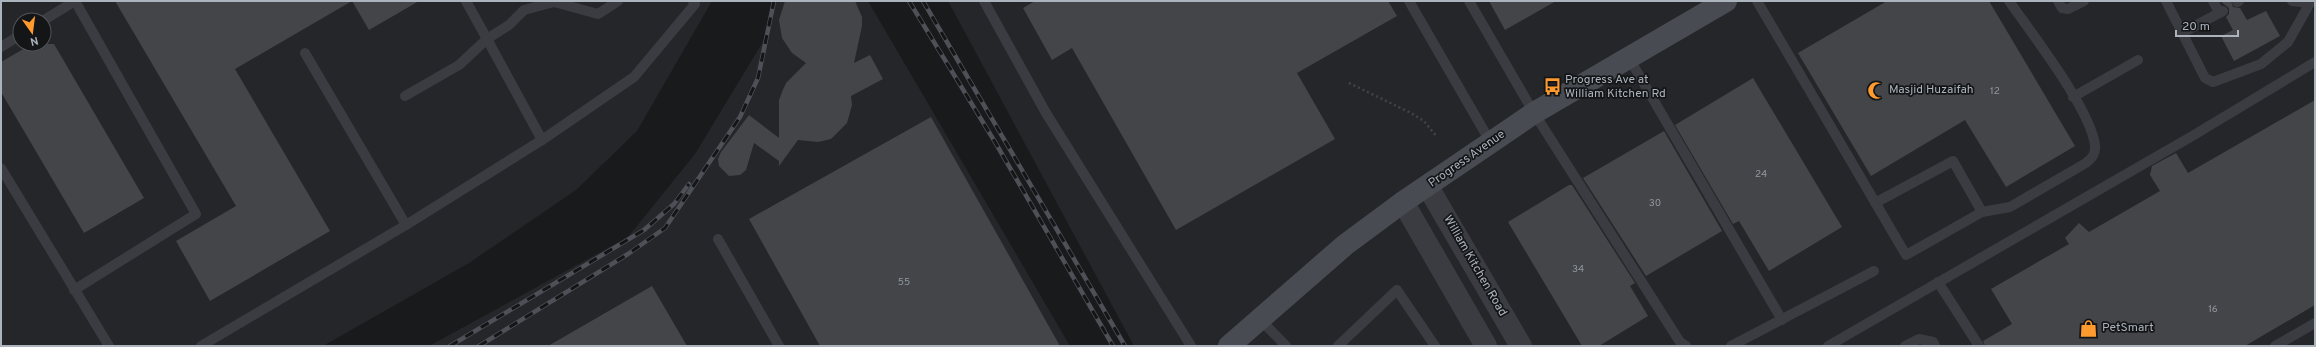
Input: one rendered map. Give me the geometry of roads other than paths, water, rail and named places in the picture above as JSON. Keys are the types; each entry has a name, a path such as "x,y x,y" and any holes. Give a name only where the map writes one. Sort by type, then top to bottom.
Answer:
{"main road":[{"name":"Progress Avenue","path":"1229,346 1345,245 1403,202 1428,187 1534,113 1726,1"}],"street":[{"name":"William Kitchen Road","path":"1428,187 1521,346"},
{"path":"1403,202 1486,346"}],"lane":[{"path":"52,15 75,1 196,214 74,290"},
{"path":"466,1 542,140"},
{"path":"405,96 459,65 487,39 509,25 524,10 554,2 598,14 618,1"},
{"path":"201,346 406,225 542,140 634,77 695,4 693,1"},
{"path":"984,1 1046,113 1191,346"},
{"path":"1409,1 1491,143"},
{"path":"1469,1 1534,113 1680,342 1686,346"},
{"path":"1757,1 1906,256 1982,212 2010,207 2092,158 2095,146 2087,121 2073,97 2009,1"},
{"path":"2058,1 2062,8 2068,9 2084,1"},
{"path":"2166,1 2205,78 2213,82 2261,64 2288,42 2312,2 2292,1"},
{"path":"2182,33 2221,12 2213,1"},
{"path":"1,47 12,40"},
{"path":"305,53 406,225"},
{"path":"1629,58 1782,320"},
{"path":"2073,97 2138,60"},
{"path":"1828,346 2194,135 2315,62"},
{"path":"1876,203 1953,161 1982,212"},
{"path":"1,168 109,346"},
{"path":"718,239 779,346"},
{"path":"1731,346 1874,271"},
{"path":"1938,282 1978,346"},
{"path":"1338,346 1397,290 1435,346"},
{"path":"1260,319 1286,346"},
{"path":"2275,346 2315,322"},
{"path":"1905,346 1919,338 1933,342 1935,346"}],"railway":[{"path":"479,346 628,254 665,228 740,117 758,78 774,1"},
{"path":"909,1 995,142 1113,346"},
{"path":"923,1 1125,346"},
{"path":"450,346 644,230 674,204 689,184"}],"place":[{"name":"Progress Ave at William Kitchen Rd","path":"1552,87"},
{"name":"Masjid Huzaifah","path":"1876,90"},
{"name":"PetSmart","path":"2089,328"}]}
